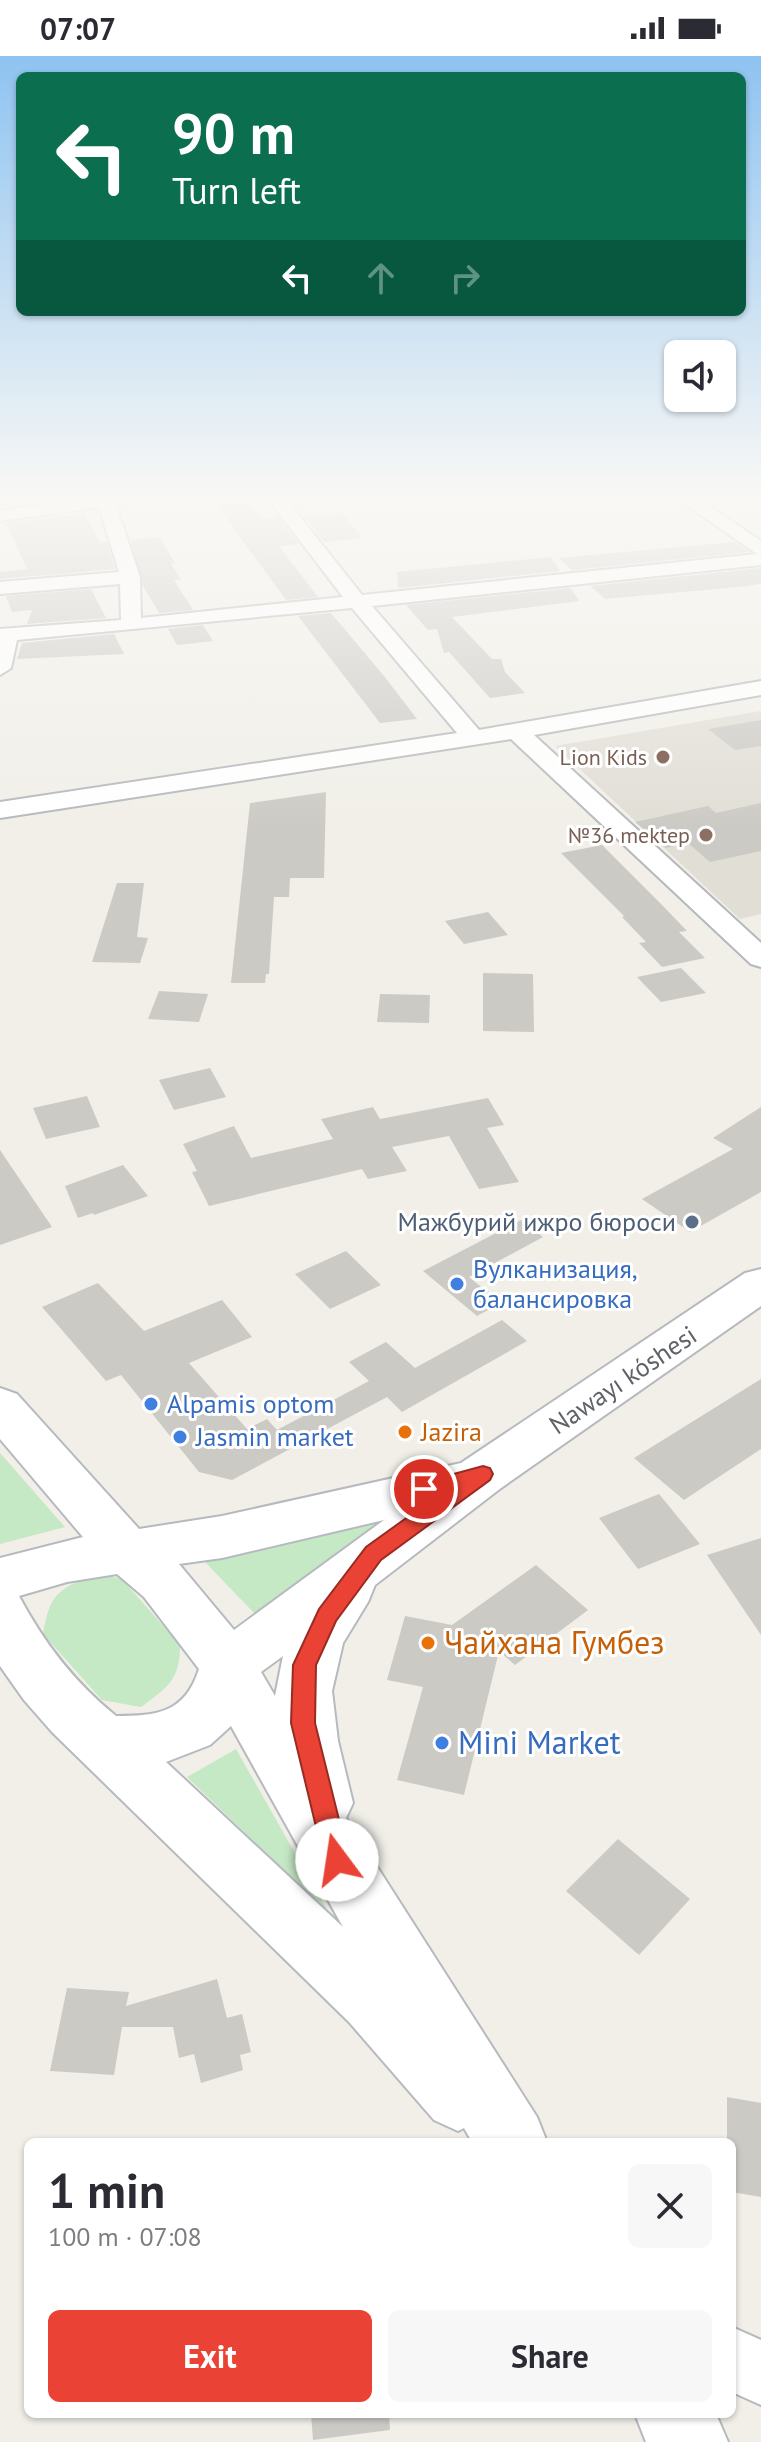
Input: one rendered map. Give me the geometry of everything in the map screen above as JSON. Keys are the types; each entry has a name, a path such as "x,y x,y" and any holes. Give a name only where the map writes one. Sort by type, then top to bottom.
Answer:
{"main road":[{"name":"Nawayı kóshesi","path":"228,1666 483,1474 761,1284"},
{"path":"0,1406 128,1553 163,1582 200,1625 228,1666 337,1860 510,2138"},
{"path":"0,1580 67,1561 128,1553 335,1513 483,1474"},
{"path":"337,1860 303,1723 305,1665 327,1616 374,1554"},
{"path":"0,1612 25,1657 86,1727 372,1999 495,2138"},
{"path":"0,1672 86,1727 152,1743 188,1728 214,1706 228,1666"},
{"path":"676,2418 688,2442"}],"street":[{"path":"131,606 131,625"},
{"path":"0,668 4,635 299,606"},
{"path":"361,606 473,737"},
{"path":"0,810 516,731 761,688"},
{"path":"516,731 761,958"},
{"path":"736,2361 761,2373"}],"shaded area":[{"path":"761,711 761,914 740,919 555,746"}],"green space":[{"path":"0,1453 65,1527 0,1544"},
{"path":"380,1521 257,1616 205,1562"},
{"path":"95,1575 121,1578 180,1645 178,1667 171,1682 141,1707 102,1700 43,1634 49,1610 57,1595 72,1584"},
{"path":"236,1749 330,1915 187,1777"}],"building":[{"path":"10,606 100,606 106,618 27,624 32,610 12,612"},
{"path":"155,606 191,606 193,610 159,613"},
{"path":"407,606 537,606 452,617 492,659 501,659 505,672 525,693 490,698 449,652 444,653 437,629 428,630"},
{"path":"331,613 417,719 380,723 298,616"},
{"path":"203,625 213,641 177,645 168,629"},
{"path":"114,634 124,654 17,659 22,643"},
{"path":"761,720 761,746 735,750 708,729"},
{"path":"326,792 324,878 290,878 289,897 274,897 269,974 266,974 265,983 231,983 250,803"},
{"path":"761,803 761,851 710,862 688,843 666,848 635,822 708,806 716,813"},
{"path":"602,845 687,931 679,932 705,958 662,967 639,943 646,942 624,916 561,853"},
{"path":"117,883 144,883 137,937 148,938 140,963 92,962"},
{"path":"488,912 508,935 464,944 445,921"},
{"path":"681,968 706,993 661,1002 637,977"},
{"path":"483,973 533,974 534,1032 483,1031"},
{"path":"159,991 208,994 199,1022 148,1019"},
{"path":"380,994 430,995 429,1023 377,1022"},
{"path":"210,1068 226,1097 174,1110 159,1080"},
{"path":"87,1096 100,1127 46,1139 33,1108"},
{"path":"488,1098 504,1125 487,1128 519,1182 479,1189 449,1136 392,1147 407,1171 368,1179 362,1169 209,1206 192,1172 197,1171 183,1144 234,1126 251,1158 333,1139 321,1119 373,1107 380,1119"},
{"path":"761,1107 761,1192 690,1232 642,1199 733,1149 713,1138"},
{"path":"0,1150 52,1227 0,1245"},
{"path":"123,1165 148,1196 78,1218 65,1186"},
{"path":"521,1220 543,1237 469,1277 501,1303 477,1316 423,1271"},
{"path":"346,1251 381,1285 330,1309 295,1274"},
{"path":"98,1283 144,1331 222,1300 252,1337 189,1363 247,1429 267,1419 277,1430 369,1381 349,1362 386,1342 415,1368 502,1320 527,1341 402,1412 387,1397 232,1480 199,1472 121,1375 106,1381 42,1307"},
{"path":"761,1379 761,1449 684,1500 634,1458"},
{"path":"659,1494 700,1544 638,1569 599,1518"},
{"path":"761,1538 761,1635 707,1555"},
{"path":"536,1565 588,1610 515,1665 499,1651 464,1795 397,1780 423,1687 387,1680 405,1616 452,1625"},
{"path":"618,1839 690,1899 639,1955 566,1891"},
{"path":"217,1979 227,2018 242,2014 251,2052 240,2055 243,2070 201,2083 194,2054 179,2058 173,2027 122,2027 114,2075 50,2071 67,1988 129,1992 126,2006"},
{"path":"727,2097 761,2103 761,2197 736,2193 736,2138 727,2138"},
{"path":"311,2418 389,2418 390,2430 313,2440"}],"place":[{"name":"Lion Kids","path":"663,757"},
{"name":"№36 mektep","path":"706,835"},
{"name":"Мажбурий ижро бюроси","path":"692,1222"},
{"name":"Вулканизация, балансировка","path":"457,1284"},
{"name":"Alpamis optom","path":"151,1404"},
{"name":"Jazira","path":"405,1432"},
{"name":"Jasmin market","path":"180,1437"},
{"name":"Чайхана Гумбез","path":"428,1643"},
{"name":"Mini Market","path":"442,1743"}],"route":[{"path":"337,1860 303,1723 305,1665 327,1616 374,1554 483,1474 424,1489"}]}
